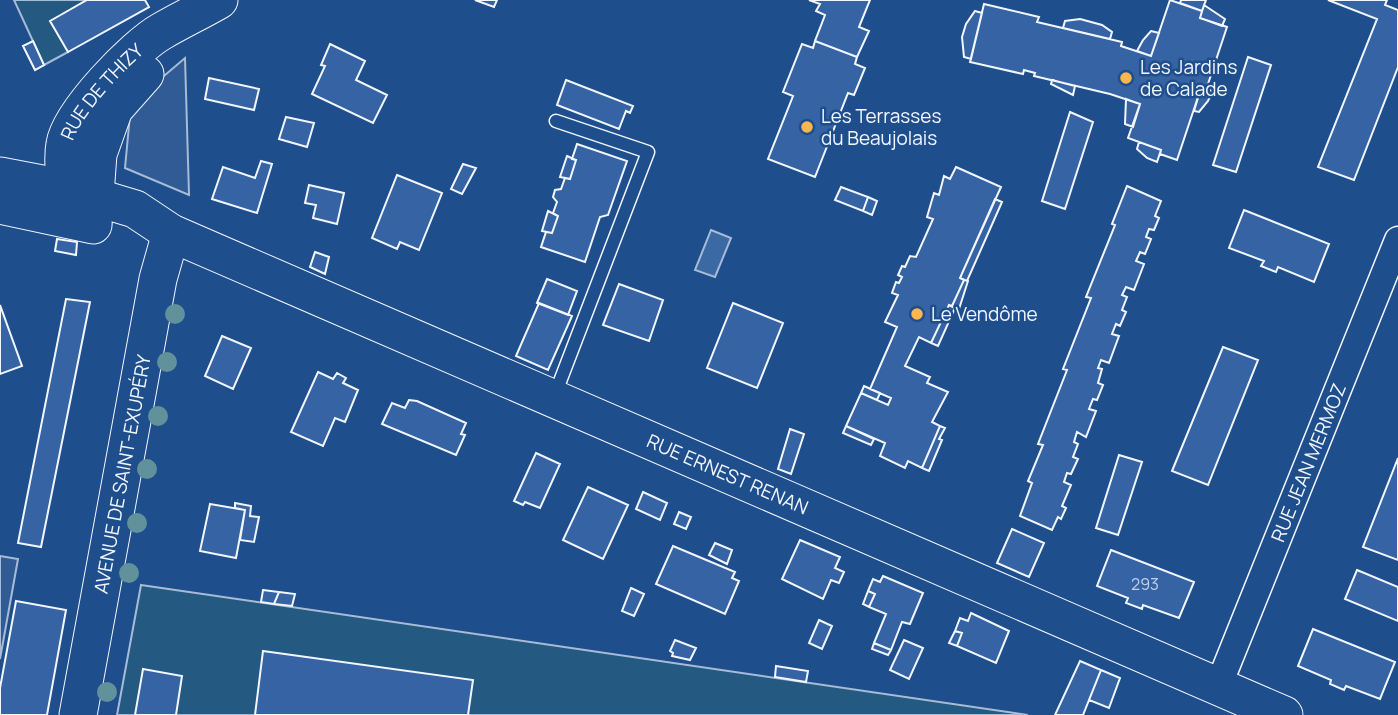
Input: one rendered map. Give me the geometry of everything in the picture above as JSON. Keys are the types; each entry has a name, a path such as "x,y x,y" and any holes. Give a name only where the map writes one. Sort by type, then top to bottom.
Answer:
{"main road":[{"name":"RUE DE THIZY","path":"81,208 64,147 66,137 97,91 153,37 219,0"},
{"name":"RUE DE THIZY","path":"81,208 114,109 159,57 185,20"},
{"path":"0,175 66,137"},
{"path":"0,175 81,208"},
{"path":"0,205 81,208"},
{"name":"RUE ERNEST RENAN","path":"81,208 170,233 1278,714"},
{"name":"AVENUE DE SAINT-EXUPÉRY","path":"78,715 158,279 170,233"}],"street":[{"name":"RUE JEAN MERMOZ","path":"1218,687 1398,240"}],"lane":[{"path":"554,399 648,152 556,121"}],"shaded area":[{"path":"14,0 87,0 51,21 68,52 44,65"},
{"path":"185,58 189,195 125,168 131,104"},
{"path":"711,230 731,238 715,277 695,270"},
{"path":"0,556 18,559 0,659"},
{"path":"141,585 1028,715 117,715"}],"building":[{"path":"87,0 145,0 149,7 68,52 50,21"},
{"path":"475,0 497,0 494,7"},
{"name":"Les Terrasses du Beaujolais","path":"809,0 870,0 859,27 869,31 857,57 815,41 825,15 816,11 820,4"},
{"name":"Les Jardins de Calade","path":"1170,0 1202,11 1200,18 1227,27 1206,90 1201,88 1177,160 1160,154 1161,150 1128,138 1140,104 1034,76 1035,73 1024,70 1023,74 970,62 984,4 1039,17 1037,22 1122,42 1121,46 1151,56"},
{"path":"1181,0 1206,0 1202,11 1180,3"},
{"path":"1328,0 1387,0 1385,5 1398,10 1398,67 1354,180 1318,167 1377,19"},
{"path":"1204,5 1225,19 1222,26 1200,18"},
{"path":"975,11 982,13 971,59 964,57 962,37 966,24"},
{"path":"1080,19 1102,25 1112,32 1110,39 1063,28 1065,21"},
{"path":"1151,31 1159,33 1151,56 1137,51"},
{"path":"33,41 44,65 35,70 23,46"},
{"name":"Les Terrasses du Beaujolais","path":"815,41 857,57 855,64 865,68 854,95 848,93 815,177 768,159 793,96 783,92 802,44 813,48"},
{"path":"330,44 365,61 356,80 387,95 373,123 312,94 325,66 321,65"},
{"path":"1248,57 1271,65 1236,172 1213,165"},
{"path":"209,78 259,89 254,110 205,99"},
{"path":"566,80 633,106 630,113 626,111 619,129 557,105"},
{"path":"1052,80 1075,86 1073,95 1051,84"},
{"path":"1201,88 1213,91 1199,112 1194,111"},
{"path":"1126,99 1140,104 1133,127 1125,124"},
{"path":"1070,112 1093,122 1065,209 1042,201"},
{"path":"286,117 314,123 307,147 279,139"},
{"path":"1139,142 1161,150 1157,162 1137,149"},
{"path":"577,144 627,161 608,215 600,217 585,262 541,247 546,232 552,233 558,216 553,213 557,202 553,197 555,190 561,189 565,178 570,179 576,160 572,159"},
{"path":"567,156 576,160 570,179 560,177"},
{"path":"261,161 272,164 257,213 212,199 223,167 255,178"},
{"path":"463,164 476,168 462,194 451,189"},
{"name":"Le Vendôme","path":"956,167 1001,187 960,278 964,280 952,306 949,305 931,343 919,337 905,366 930,377 927,383 948,392 932,422 940,426 922,468 908,461 905,468 880,456 885,443 846,426 861,393 888,405 891,398 870,389 897,327 885,322 898,295 892,293 896,282 899,283 902,277 898,275 902,266 905,267 910,256 916,257 933,219 927,217 934,193 939,195 944,176 950,179"},
{"path":"397,175 442,193 419,250 400,242 397,249 372,238"},
{"path":"309,185 344,193 337,224 313,218 316,205 305,203"},
{"path":"1127,186 1161,201 1155,216 1159,218 1154,230 1149,229 1146,237 1151,239 1145,254 1140,252 1136,261 1144,264 1134,290 1126,287 1122,295 1127,297 1122,310 1126,312 1120,326 1116,324 1112,334 1119,336 1109,363 1101,360 1098,368 1102,369 1098,383 1103,385 1097,400 1093,399 1089,409 1096,411 1086,437 1077,432 1074,442 1078,444 1073,457 1078,459 1071,474 1067,473 1064,482 1071,485 1062,506 1066,508 1052,530 1020,516 1032,483 1028,481 1043,445 1038,444 1067,370 1063,369 1091,298 1086,297 1115,225 1112,224"},
{"path":"841,187 868,197 863,211 835,200"},
{"path":"868,197 877,201 872,215 863,211"},
{"path":"995,199 1002,202 967,281 960,278"},
{"path":"1244,210 1329,244 1314,282 1278,267 1276,272 1261,266 1264,261 1229,248"},
{"path":"548,211 558,216 552,233 542,231"},
{"path":"57,239 77,242 76,255 55,251"},
{"path":"315,252 329,257 325,274 310,267"},
{"path":"547,279 577,291 568,315 537,303"},
{"path":"964,280 968,281 959,309 952,306"},
{"path":"619,284 663,300 649,341 603,325"},
{"path":"66,299 90,302 41,547 18,543"},
{"path":"539,303 572,316 548,370 516,356"},
{"path":"733,303 783,323 757,388 707,368"},
{"path":"0,305 22,366 0,374"},
{"path":"949,305 955,308 938,346 931,343"},
{"path":"222,336 251,348 233,389 205,376"},
{"path":"1223,347 1258,360 1208,485 1172,471"},
{"path":"318,372 333,379 337,373 346,378 343,383 358,390 345,422 335,418 323,446 291,432"},
{"path":"864,386 880,393 877,400 861,393"},
{"path":"409,400 466,423 461,434 465,435 456,455 382,424 392,403 405,408"},
{"path":"846,426 874,439 871,445 843,433"},
{"path":"940,426 945,428 929,471 922,468"},
{"path":"790,429 804,434 791,474 778,469"},
{"path":"536,453 560,464 540,508 514,501"},
{"path":"1119,455 1142,462 1118,535 1096,528"},
{"path":"1398,458 1398,560 1363,547"},
{"path":"588,487 628,505 603,559 563,540"},
{"path":"643,492 667,503 660,520 636,509"},
{"path":"235,503 251,506 250,516 259,517 254,542 240,540 245,510 235,508"},
{"path":"210,504 245,510 236,558 200,551"},
{"path":"679,512 691,517 686,529 674,524"},
{"path":"1012,529 1044,543 1029,577 997,563"},
{"path":"800,540 840,557 835,568 844,572 839,583 831,580 823,599 782,579"},
{"path":"715,543 732,550 727,564 709,555"},
{"path":"673,546 735,572 732,578 739,581 725,614 656,584"},
{"path":"1111,550 1194,582 1179,618 1143,605 1142,609 1126,603 1128,598 1097,586"},
{"path":"1357,570 1398,587 1398,621 1345,599"},
{"path":"883,576 923,593 910,624 902,622 891,650 874,643 886,614 869,607 875,594 868,591 873,579 880,582"},
{"path":"631,588 644,594 634,616 622,611"},
{"path":"263,590 279,592 274,604 261,602"},
{"path":"868,591 875,594 869,607 863,604"},
{"path":"279,592 295,594 292,606 274,604"},
{"path":"16,601 66,610 47,715 0,715 0,688"},
{"path":"971,613 1009,631 996,663 957,646 962,633 955,631 960,618 968,621"},
{"path":"819,620 832,626 822,649 809,643"},
{"path":"1313,629 1395,662 1380,699 1346,686 1344,690 1330,684 1331,680 1298,666"},
{"path":"955,631 962,633 957,646 949,643"},
{"path":"675,640 696,648 690,660 672,656 670,651"},
{"path":"904,640 923,648 909,679 890,670"},
{"path":"874,643 891,650 888,655 872,649"},
{"path":"263,651 473,680 468,715 255,715"},
{"path":"1080,661 1101,670 1083,715 1055,715"},
{"path":"776,666 808,671 806,682 775,677"},
{"path":"143,669 182,676 176,715 135,715"},
{"path":"1101,670 1120,678 1109,708 1089,700"}],"place":[{"name":"Les Jardins de Calade","path":"1126,78"},
{"name":"Les Terrasses du Beaujolais","path":"807,127"},
{"name":"Le Vendôme","path":"917,314"}]}
